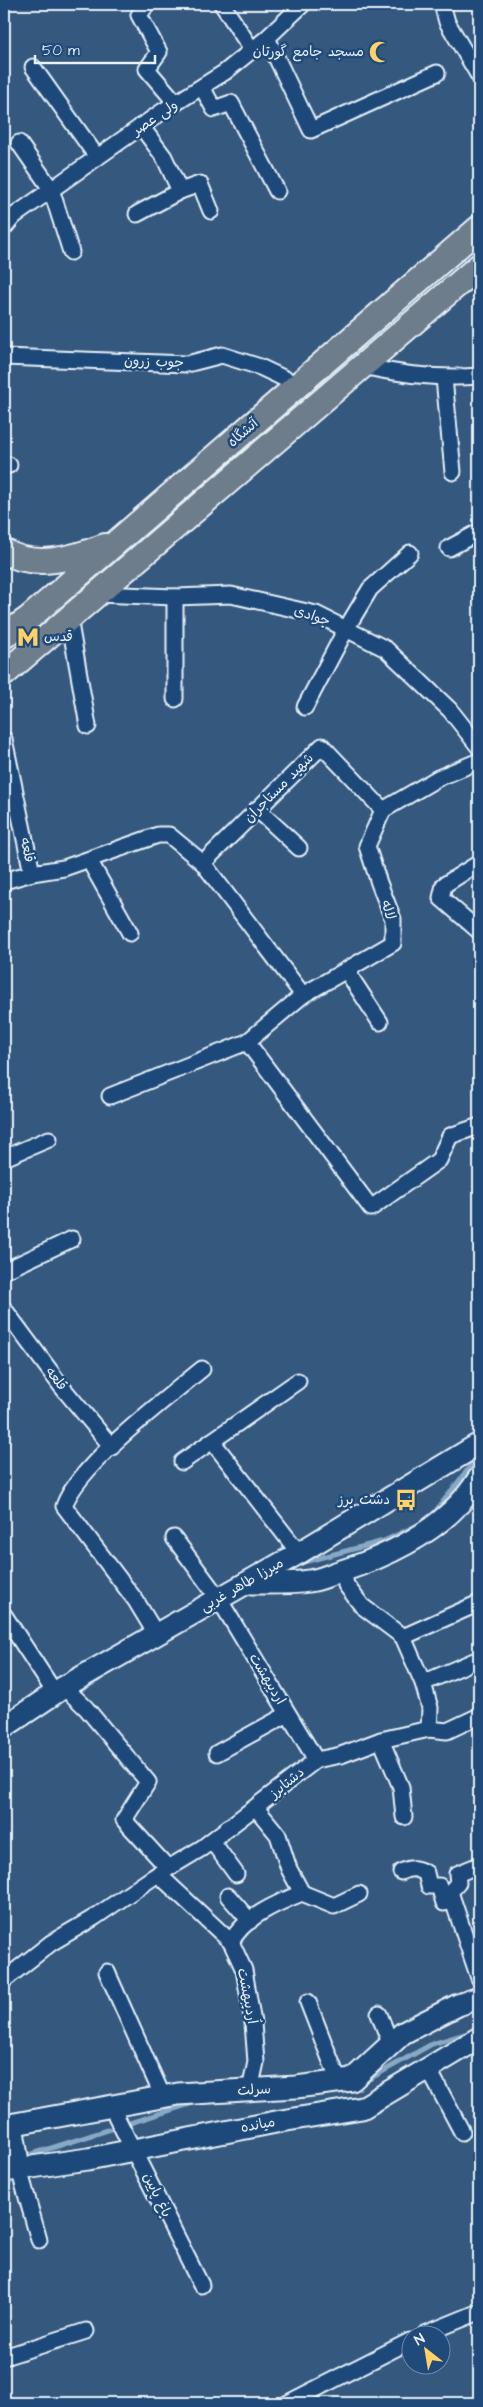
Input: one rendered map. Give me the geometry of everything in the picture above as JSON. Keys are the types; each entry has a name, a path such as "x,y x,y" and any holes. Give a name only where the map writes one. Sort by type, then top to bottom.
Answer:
{"main road":[{"name":"آتشگاه","path":"4,636 28,619 479,228"},
{"name":"آتشگاه","path":"8,661 69,618 479,266"},
{"path":"4,551 14,558 46,562 82,555 118,541"}],"street":[{"path":"147,4 139,15 159,52 148,69 176,103"},
{"path":"222,4 252,50"},
{"name":"ولی عصر","path":"4,228 14,216 97,157 225,72 267,38 303,4"},
{"path":"442,4 447,22 479,76"},
{"path":"267,38 311,130 437,73"},
{"path":"34,67 97,157"},
{"path":"202,86 214,109 231,103 277,191"},
{"path":"141,126 164,157 180,191"},
{"path":"19,143 52,190 71,252"},
{"path":"138,214 180,191 200,184 211,211"},
{"name":"جوب زرون","path":"4,357 187,364 222,355 260,366 298,385"},
{"path":"362,366 400,375 444,378 479,376"},
{"path":"444,378 453,472"},
{"path":"449,548 479,532"},
{"path":"305,707 346,629 370,589 410,553"},
{"name":"جوادی","path":"97,594 175,597 231,595 316,614 386,649 450,710 479,747"},
{"path":"175,597 175,699"},
{"path":"69,618 88,726"},
{"name":"قلعه","path":"4,739 32,874 4,881"},
{"name":"شهید مستاجران","path":"203,863 322,746 383,810"},
{"path":"383,810 438,778 479,761"},
{"path":"257,809 299,848"},
{"name":"لاله","path":"110,1096 247,1042 303,995 392,943 393,919 379,883 368,846 383,810"},
{"path":"32,874 64,868 158,835 169,835 203,863 303,995"},
{"path":"89,860 130,933"},
{"path":"479,863 444,885 441,898 479,932"},
{"path":"346,970 380,1022"},
{"path":"247,1042 372,1208 439,1160 450,1136 479,1126"},
{"path":"4,1158 49,1139"},
{"path":"4,1271 72,1239"},
{"name":"قلعه","path":"4,1309 51,1372 112,1447"},
{"path":"156,1634 136,1601 64,1506 73,1488 112,1447 202,1370"},
{"path":"182,1462 298,1381"},
{"path":"212,1441 299,1553"},
{"name":"میرزا طاهر غربی","path":"4,1727 59,1690 299,1553 479,1444"},
{"path":"247,1582 310,1581 371,1562 418,1536 452,1511 469,1495 479,1478"},
{"path":"174,1538 219,1599"},
{"path":"343,1570 346,1585 362,1606 404,1637 423,1683 430,1708 429,1729"},
{"name":"اردیبهشت","path":"219,1599 316,1760"},
{"path":"404,1637 479,1603"},
{"path":"4,1615 59,1690"},
{"path":"423,1683 479,1659"},
{"name":"اُردیبهشت","path":"59,1690 86,1708 148,1782 124,1820 163,1871 231,1942 244,1970 253,2023 256,2062 250,2090"},
{"path":"217,1753 288,1714"},
{"name":"دشتابرز","path":"4,1980 51,1943 212,1841 316,1760 341,1755 381,1740 429,1729 447,1731 478,1721"},
{"path":"381,1740 401,1787 404,1817"},
{"path":"256,1808 278,1835 289,1869 302,1893 334,1906 359,1894"},
{"path":"212,1841 236,1874"},
{"path":"400,1872 409,1868 426,1873 429,1886 439,1886 444,1903 451,1896 458,1883 457,1874 479,1865"},
{"path":"231,1942 237,1931 250,1921 286,1899 302,1893"},
{"path":"228,1896 250,1921"},
{"path":"451,1896 479,1978"},
{"path":"107,1972 164,2097"},
{"name":"سرلت","path":"8,2125 122,2127 164,2097 352,2080 403,2033 458,2004 479,1998"},
{"path":"308,2002 339,2082"},
{"path":"379,2014 391,2045"},
{"name":"میانده","path":"12,2170 122,2127 281,2121 362,2108 479,2038"},
{"path":"428,2068 462,2132"},
{"path":"8,2125 12,2170 39,2240"},
{"name":"باغ پایین","path":"122,2127 201,2285"},
{"path":"450,2324 479,2312"},
{"path":"4,2357 86,2331"},
{"path":"288,2403 400,2346"}],"waterway":[{"path":"431,1517 473,1463 478,1461"},
{"path":"300,1563 384,1541 420,1524"},
{"path":"84,1688 99,1679"},
{"path":"362,2083 432,2044 472,2032"},
{"path":"23,2157 196,2102"}],"place":[{"name":"مسجد جامع گورتان","path":"380,52"},
{"name":"قدس","path":"28,637"},
{"name":"دشت برز","path":"406,1500"}]}
